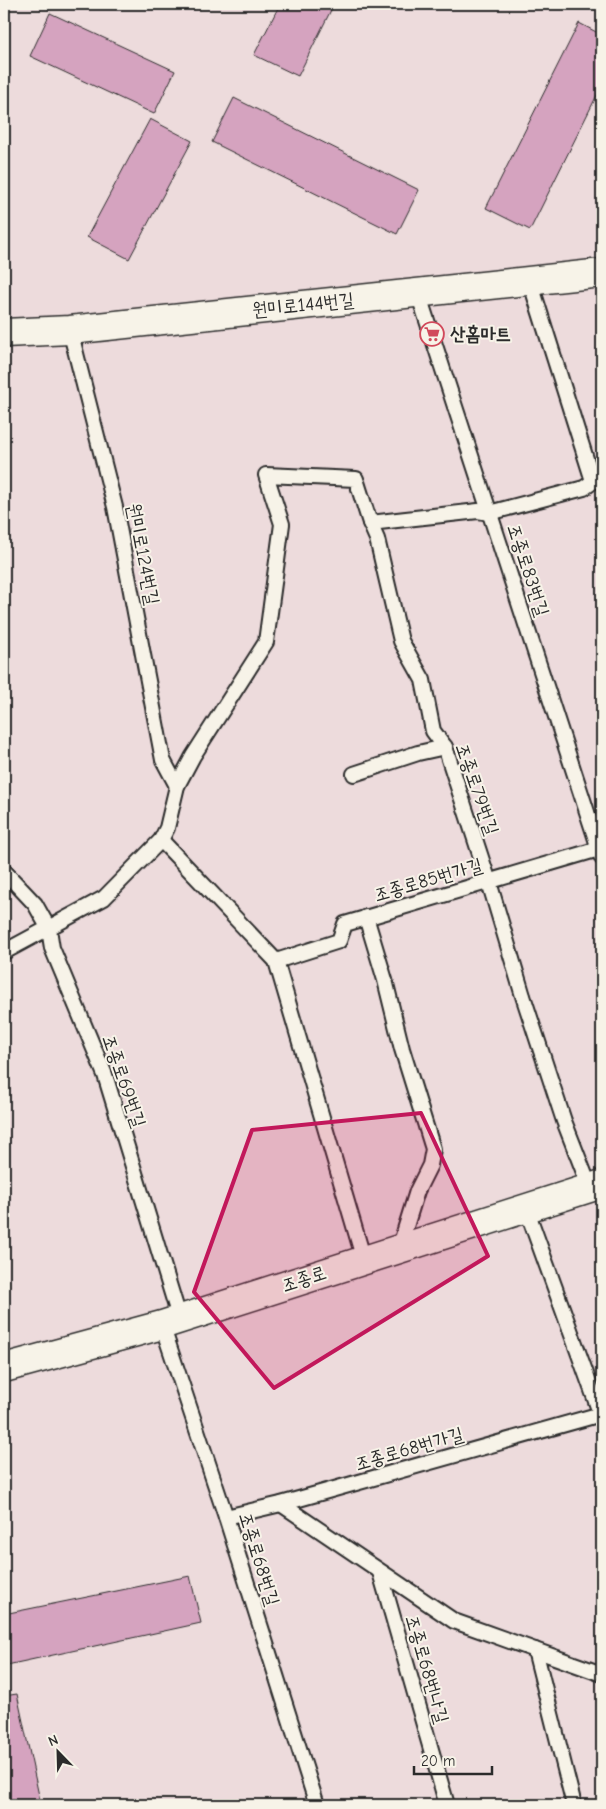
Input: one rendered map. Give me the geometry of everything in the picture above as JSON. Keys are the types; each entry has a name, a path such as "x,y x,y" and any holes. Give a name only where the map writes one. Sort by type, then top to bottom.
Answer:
{"street":[{"name":"원미로144번길","path":"4,333 70,330 602,273"},
{"name":"조종로","path":"4,1368 171,1322 596,1186"}],"lane":[{"path":"4,952 104,898 161,840 167,828 177,786 193,756 266,642 282,524 266,475 356,480 370,523 478,511 490,512 584,488 597,478 530,281"},
{"name":"조종로83번길","path":"418,293 601,852"},
{"name":"원미로124번길","path":"70,330 116,508 163,760 177,786"},
{"name":"조종로79번길","path":"370,523 377,538 401,641 424,680 433,730 445,747 564,1121 596,1186"},
{"path":"354,774 418,753 445,747"},
{"path":"161,840 276,960 364,1260"},
{"name":"조종로85번가길","path":"276,960 339,941 345,924 366,917 601,852"},
{"name":"조종로69번길","path":"4,871 35,904 49,928 52,948 105,1075 171,1322"},
{"path":"366,917 385,980 402,1049 433,1149 430,1165 417,1191 399,1249"},
{"path":"526,1208 602,1416"},
{"name":"조종로68번길","path":"171,1322 226,1517 317,1805"},
{"name":"조종로68번가길","path":"226,1517 281,1504 602,1416"},
{"path":"281,1504 454,1621 602,1674"},
{"name":"조종로68번나길","path":"380,1572 447,1805"},
{"path":"535,1650 574,1805"}],"highlighted area":[{"path":"421,1113 488,1256 274,1388 194,1292 252,1130"}],"building":[{"path":"280,4 334,4 298,76 254,55"},
{"path":"50,13 175,71 154,114 30,56"},
{"path":"579,23 602,35 602,85 530,230 486,208"},
{"path":"234,98 419,190 397,234 212,142"},
{"path":"150,119 192,141 129,259 87,237"},
{"path":"190,1576 201,1623 7,1665 4,1652 4,1614"},
{"path":"17,1694 41,1805 4,1805 4,1696"}],"place":[{"name":"산홈마트","path":"432,334"}]}
